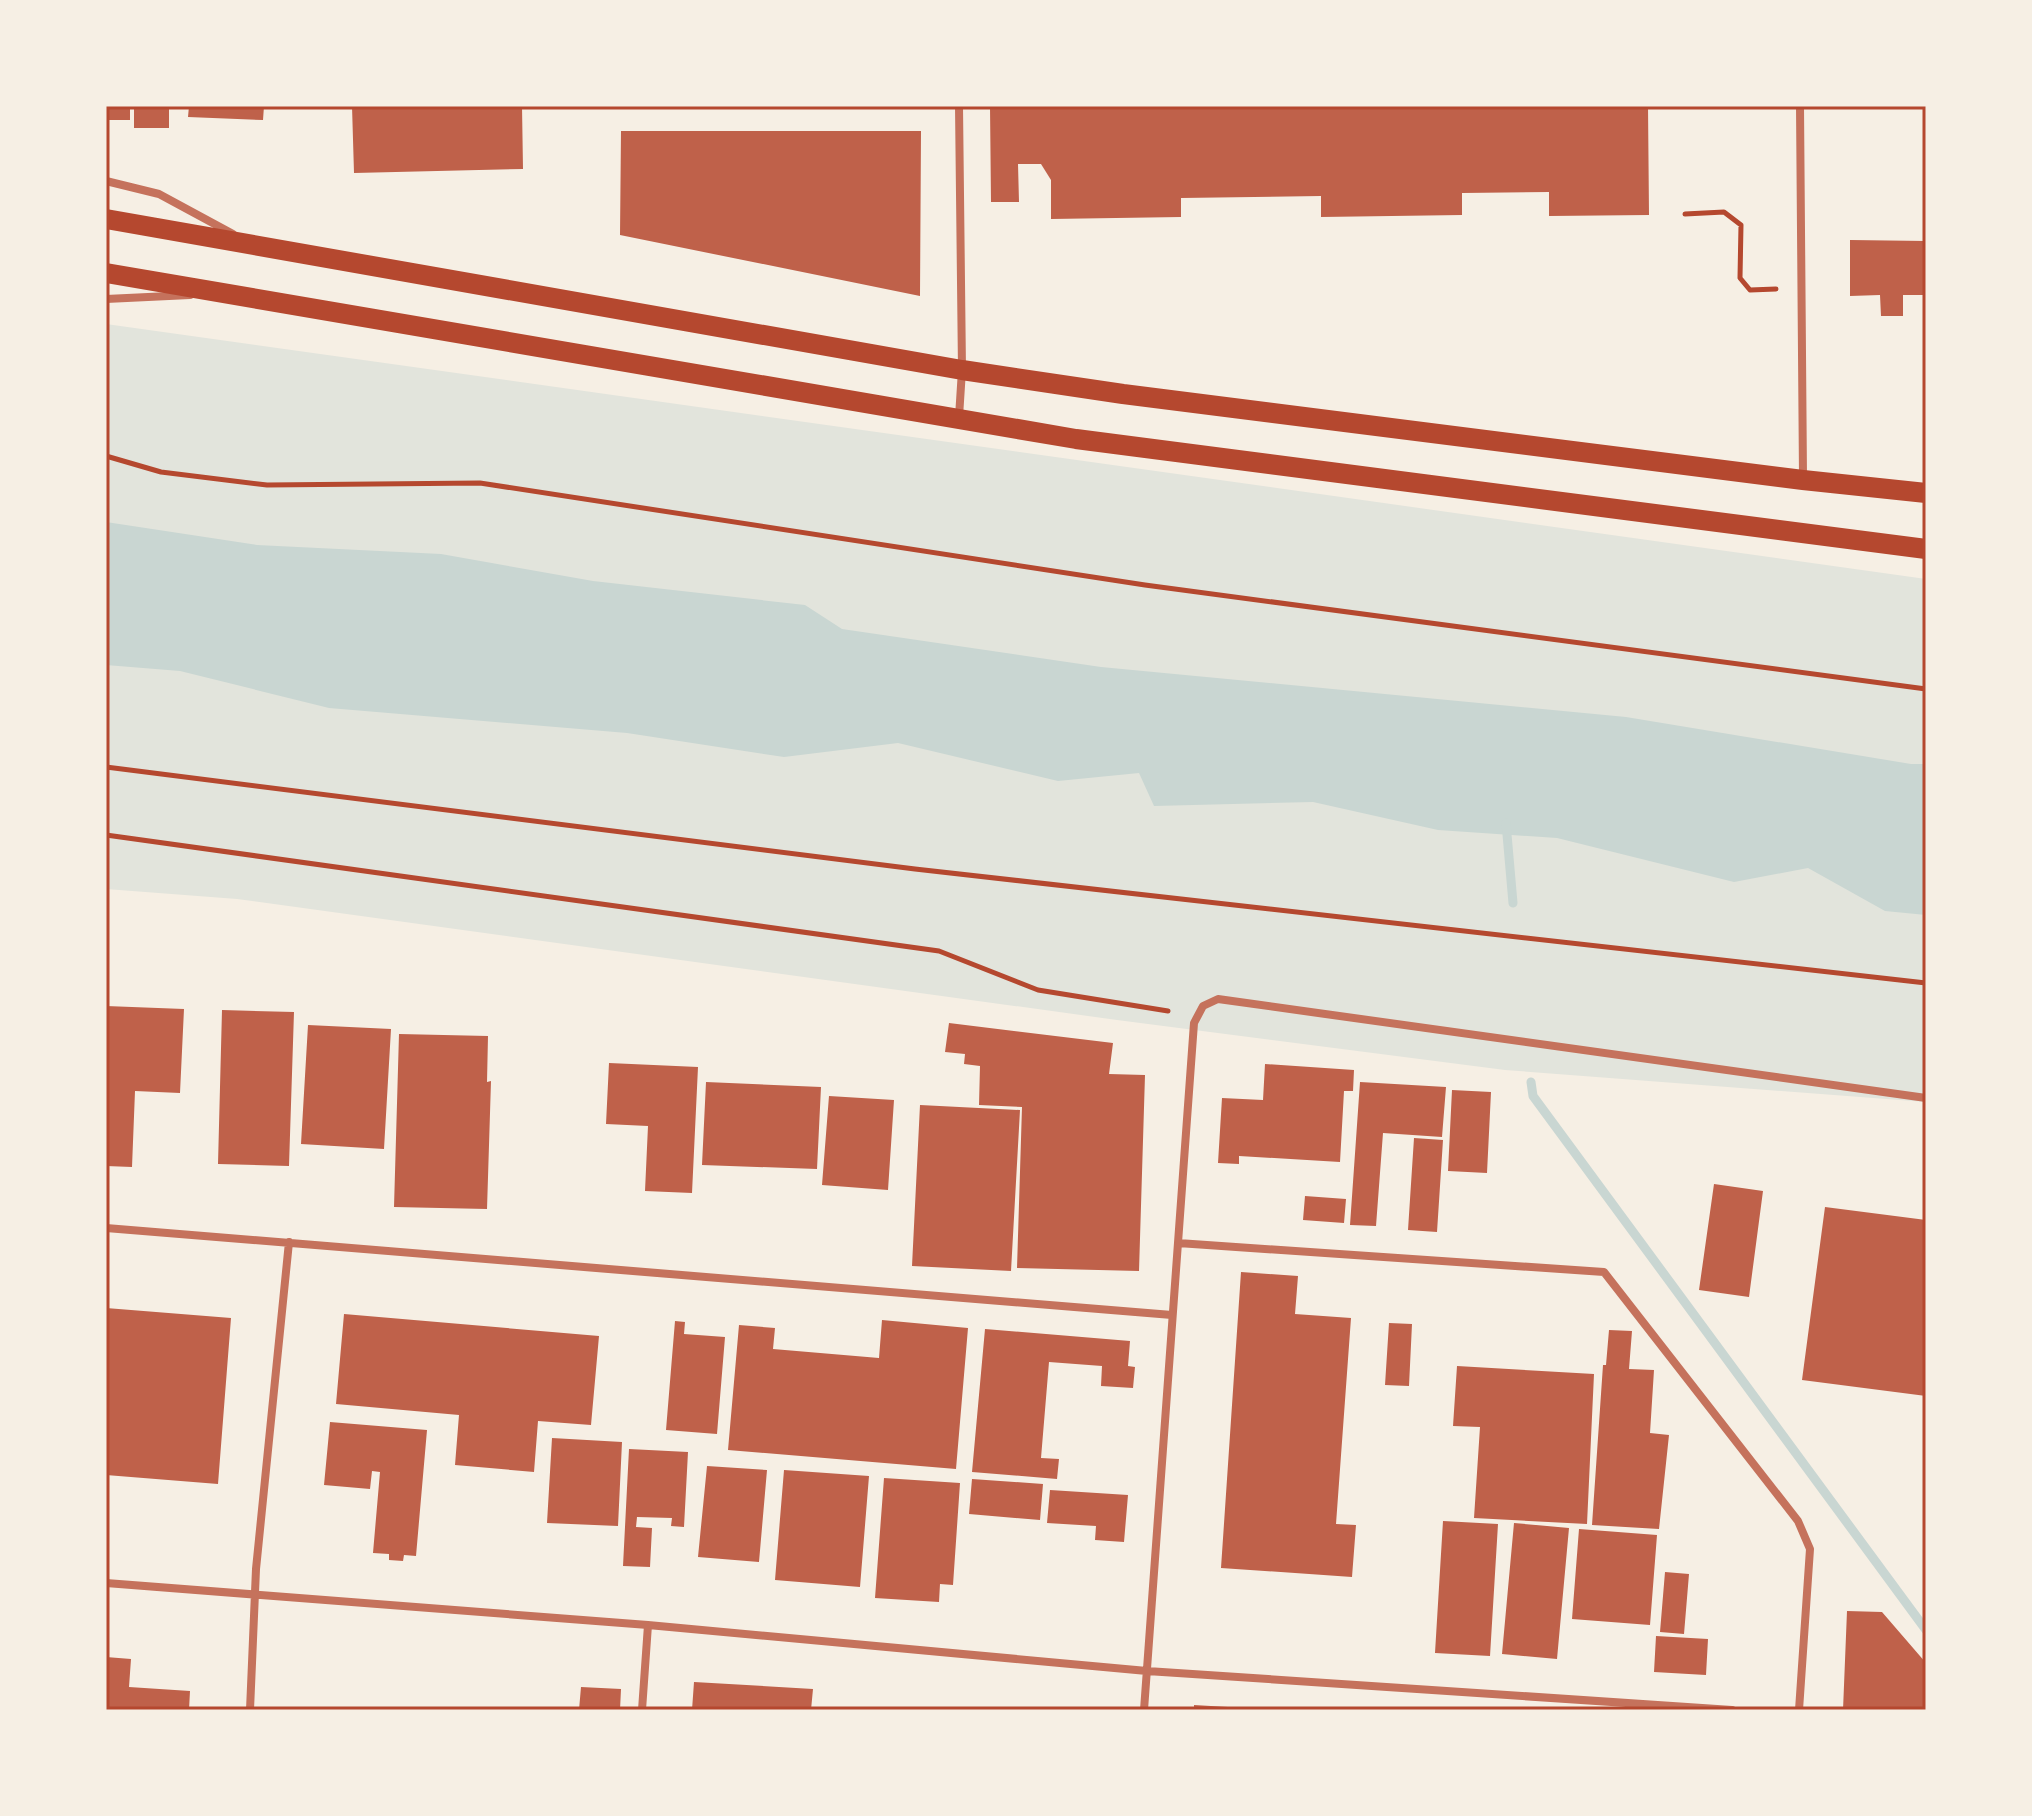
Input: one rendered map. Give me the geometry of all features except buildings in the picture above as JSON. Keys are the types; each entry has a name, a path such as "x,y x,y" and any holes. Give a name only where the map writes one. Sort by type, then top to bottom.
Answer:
{"main road":[{"path":"106,219 962,370 1123,394 1926,493"},
{"path":"106,273 1092,441 1926,549"}],"street":[{"path":"959,106 962,370 959,419"},
{"path":"1800,106 1803,480"},
{"path":"106,181 159,194 253,245"},
{"path":"106,299 227,294"},
{"path":"1144,1710 1194,1023 1203,1006 1218,999 1926,1098"},
{"path":"106,1228 1172,1315"},
{"path":"250,1710 256,1569 289,1242"},
{"path":"1178,1243 1604,1272 1798,1521 1810,1549 1799,1710"},
{"path":"106,1583 648,1625 1147,1671 1732,1710"},
{"path":"642,1710 648,1625"}],"path":[{"path":"1685,214 1724,212 1741,225 1740,278 1750,290 1776,289"},
{"path":"106,456 161,472 267,485 480,483 1145,585 1926,689"},
{"path":"106,767 915,869 1926,983"},
{"path":"106,835 939,951 1038,990 1168,1011"}],"shaded area":[{"path":"106,324 1926,579 1926,1102 1505,1070 237,899 106,889"},
{"path":"106,522 257,545 441,554 593,581 805,605 842,629 1101,667 1626,717 1926,764 1926,915 1885,911 1808,868 1734,882 1557,838 1438,830 1313,802 1154,806 1139,773 1058,781 898,743 784,757 627,733 329,708 180,671 106,665"}],"waterway":[{"path":"1506,823 1513,903"},
{"path":"1531,1082 1533,1096 1926,1630"}]}
